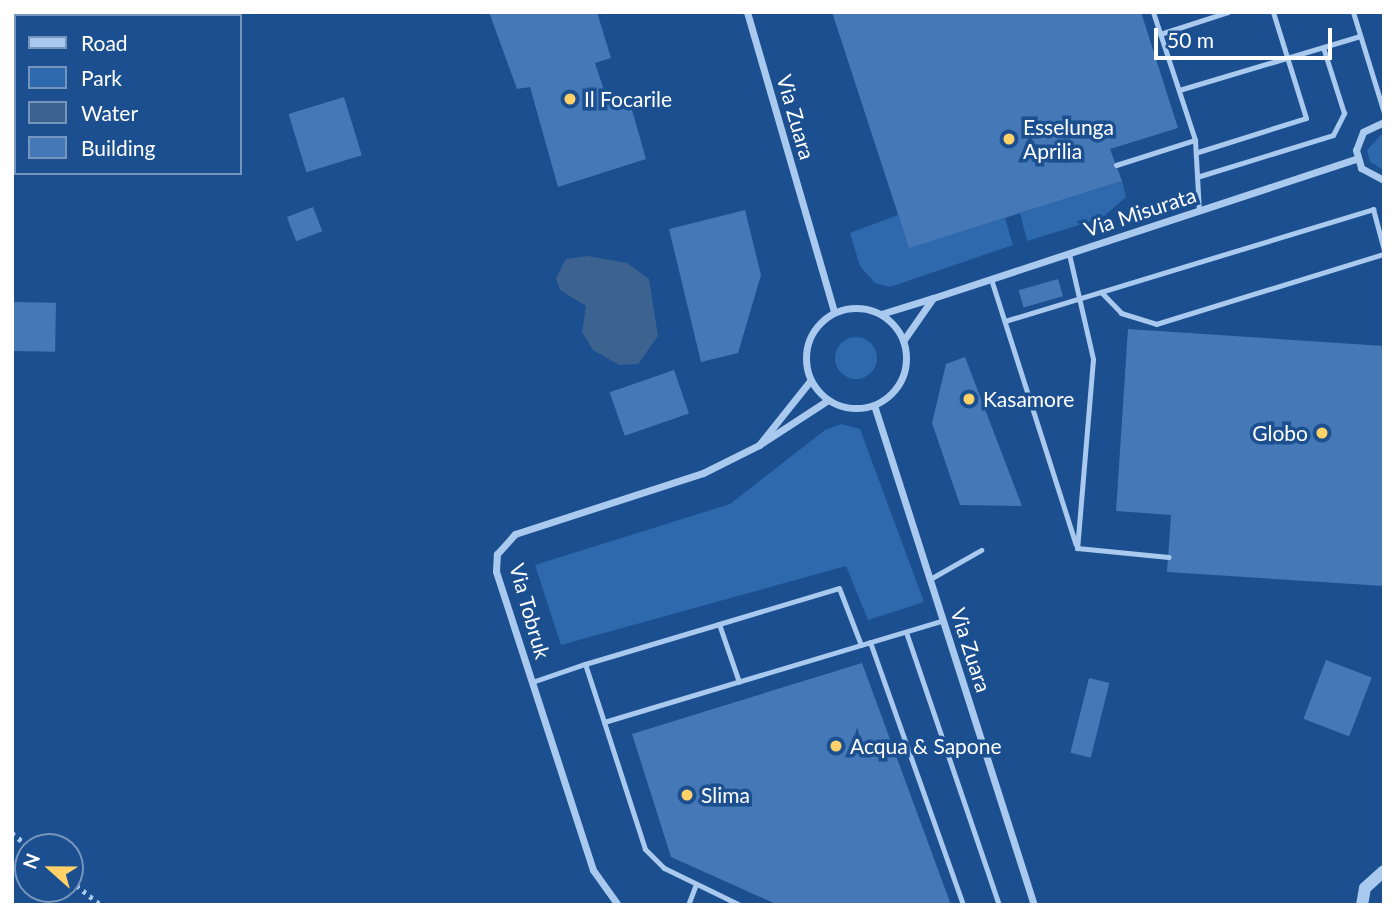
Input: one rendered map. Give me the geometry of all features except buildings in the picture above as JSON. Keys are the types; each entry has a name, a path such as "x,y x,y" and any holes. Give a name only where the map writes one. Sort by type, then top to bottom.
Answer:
{"street":[{"name":"Via Zuara","path":"747,12 834,312"},
{"path":"1384,122 1363,132 1357,159 1368,175 1384,180"},
{"name":"Via Misurata","path":"881,314 1357,159"},
{"path":"903,341 881,314 849,308 834,312 821,321 806,349 810,381 828,400 858,409 874,405 898,386 903,341 933,298"},
{"name":"Via Tobruk","path":"759,445 810,381"},
{"name":"Via Tobruk","path":"618,905 593,870 496,571 507,539 703,472 759,445 828,400"},
{"name":"Via Zuara","path":"874,405 1034,905"},
{"path":"1362,905 1365,888 1384,871"}],"lane":[{"path":"1153,12 1198,152 1199,211"},
{"path":"1160,34 1228,12"},
{"path":"1198,152 1306,118 1273,12"},
{"path":"1353,12 1384,113"},
{"path":"1179,90 1360,36"},
{"path":"1200,176 1333,135 1344,113 1322,47"},
{"path":"1116,166 1195,140"},
{"path":"1005,321 1082,295 1101,292 1373,209 1384,252 1157,324 1121,313 1101,292"},
{"path":"1069,254 1082,295 1093,359 1077,548"},
{"path":"992,279 1077,548"},
{"path":"1077,548 1169,557"},
{"path":"930,579 982,551"},
{"path":"532,682 839,588 861,645"},
{"path":"604,722 943,621"},
{"path":"719,624 739,682"},
{"path":"906,632 999,905"},
{"path":"870,642 963,905"},
{"path":"585,664 645,849 664,868 740,905"},
{"path":"688,905 696,884"}],"path":[{"path":"84,891 102,905"}],"green space":[{"path":"1384,132 1384,170 1370,162 1367,150"},
{"path":"1122,181 1126,197 1102,218 1027,241 1020,213"},
{"path":"898,215 909,247 1005,218 1013,245 890,287 875,283 860,266 850,233"},
{"path":"856,337 871,343 877,358 871,373 856,379 841,373 835,358 841,343"},
{"path":"841,424 860,429 924,602 868,620 846,566 561,645 535,565 730,504 825,430"}],"water":[{"path":"588,256 627,263 649,279 658,336 638,364 619,365 593,350 582,332 586,306 560,290 556,278 566,259"}],"place":[{"name":"Il Focarile","path":"570,99"},
{"name":"Esselunga Aprilia","path":"1009,139"},
{"name":"Kasamore","path":"969,399"},
{"name":"Globo","path":"1322,433"},
{"name":"Acqua & Sapone","path":"836,746"},
{"name":"Slima","path":"687,795"}]}
